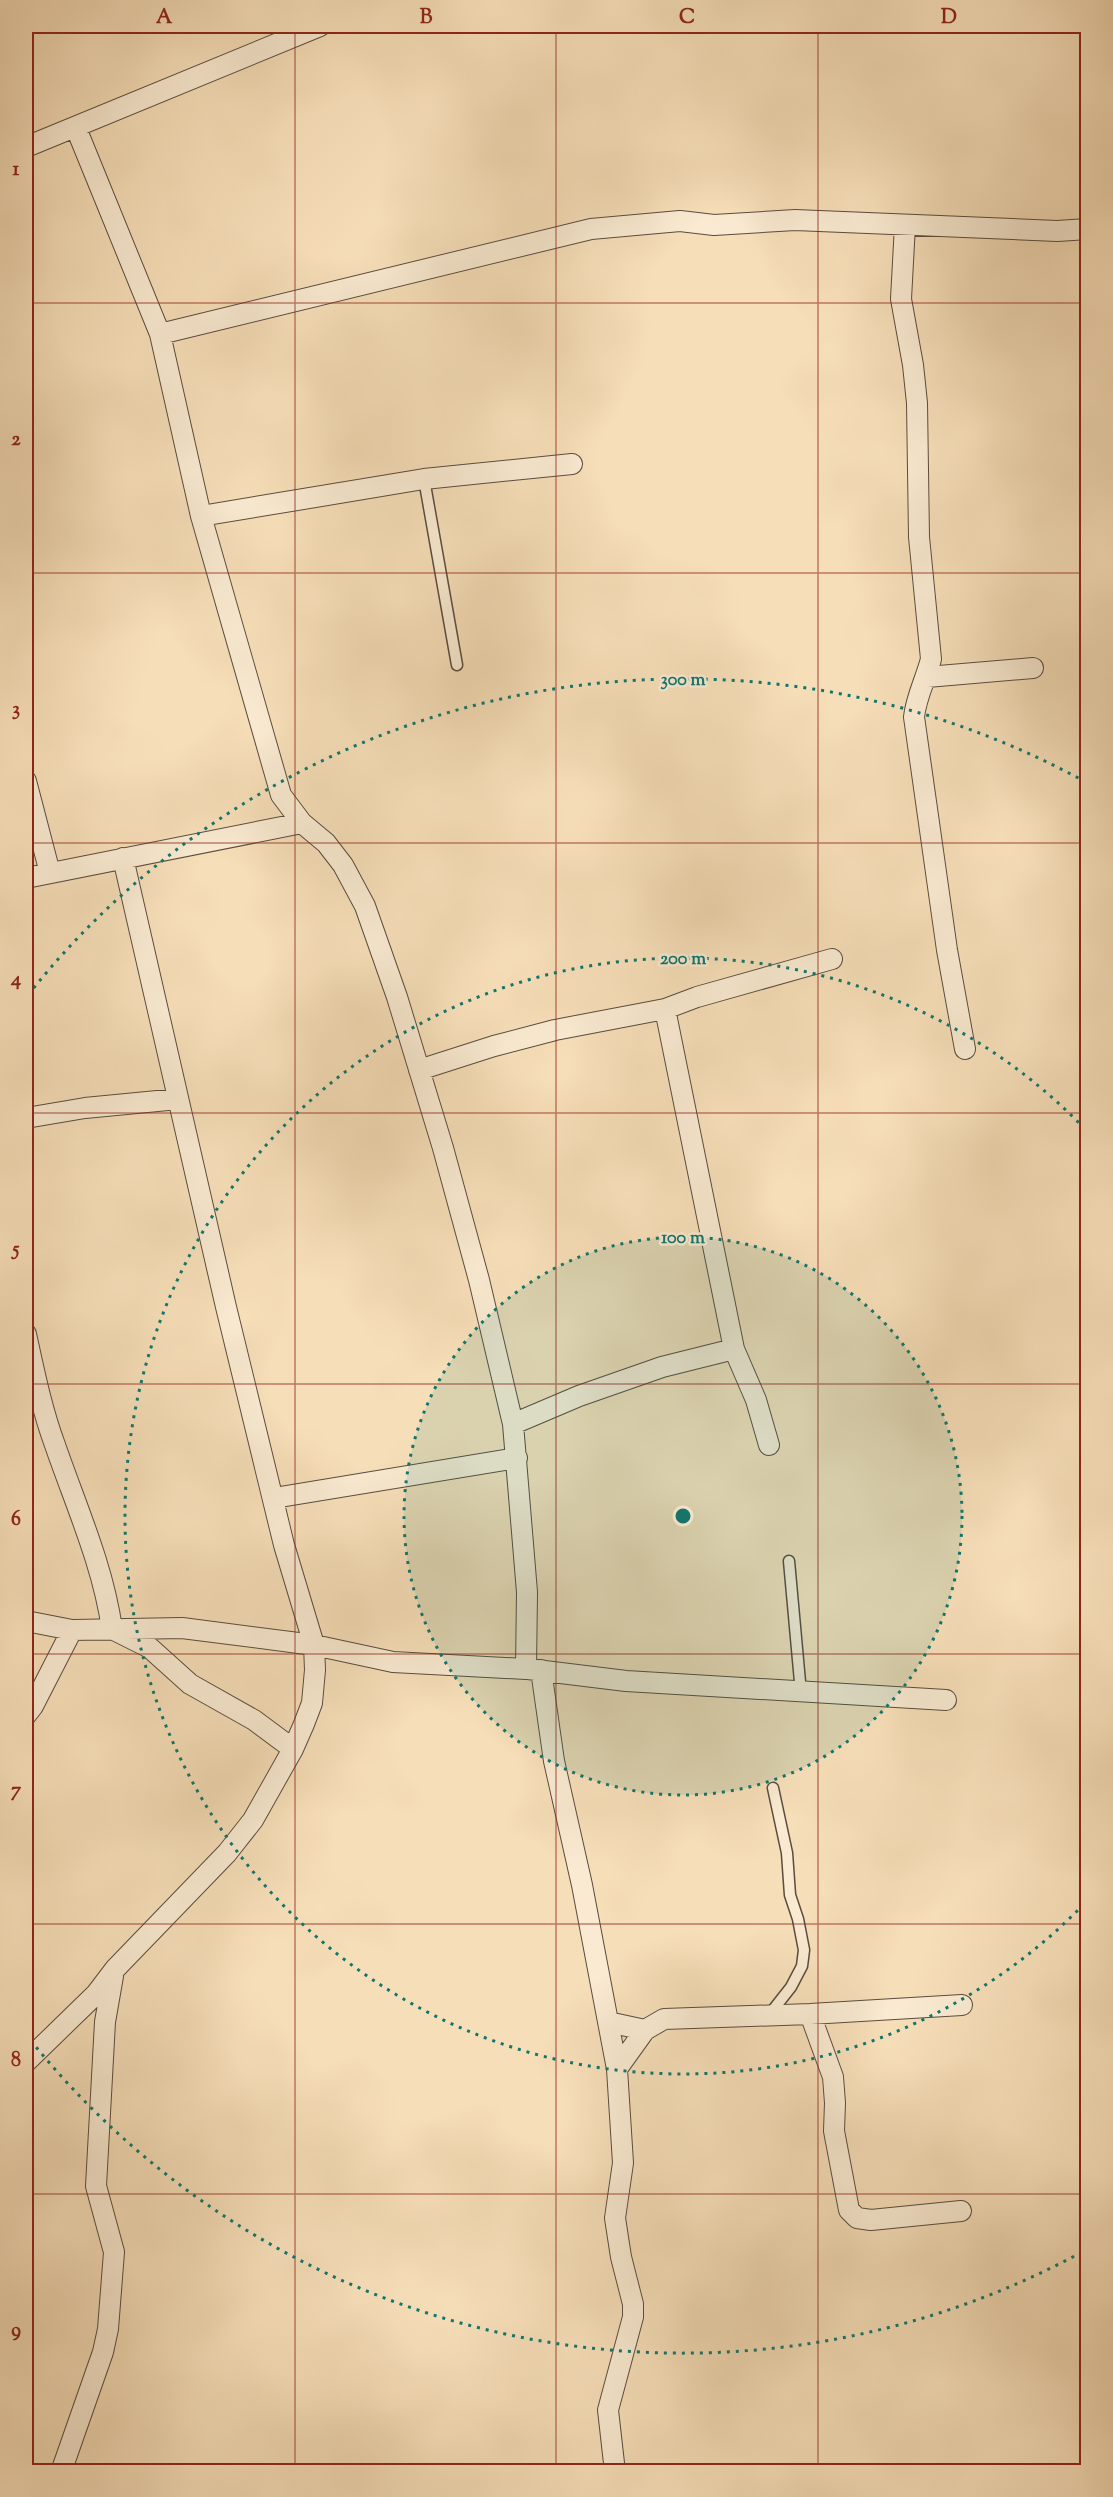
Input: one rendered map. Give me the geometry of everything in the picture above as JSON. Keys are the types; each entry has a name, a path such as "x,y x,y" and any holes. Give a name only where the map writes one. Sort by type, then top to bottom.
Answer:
{"street":[{"path":"26,147 320,26"},
{"path":"76,128 160,334 201,516 281,795 302,823 326,843 343,865 365,906 397,997 479,1280 513,1424 533,1669 617,2069 623,2163 615,2218 621,2257 633,2304 633,2317 608,2410 615,2472"},
{"path":"160,334 591,230 680,222 714,225 795,220 1057,231 1088,229"},
{"path":"904,225 901,299 913,365 917,403 919,537 931,659 927,678 915,704 915,717 947,950 965,1049"},
{"path":"201,516 424,479 572,464"},
{"path":"927,678 1033,668"},
{"path":"26,781 50,873"},
{"path":"26,878 302,823"},
{"path":"26,2062 96,1994 115,1969 226,1852 253,1820 293,1749 312,1703 315,1670 314,1645 285,1545 226,1307 123,858"},
{"path":"419,1070 494,1046 555,1030 665,1009 697,997 832,959"},
{"path":"665,1009 734,1349 756,1400 770,1445"},
{"path":"26,1118 85,1108 178,1099"},
{"path":"26,1340 54,1443 76,1501 107,1596 112,1629"},
{"path":"513,1424 579,1396 662,1367 734,1349"},
{"path":"274,1498 517,1458"},
{"path":"26,1622 72,1630 182,1628 314,1645 393,1662 533,1669 626,1681 946,1700"},
{"path":"112,1629 150,1648 190,1684 254,1720 293,1749"},
{"path":"26,1715 33,1706 72,1630"},
{"path":"61,2472 103,2352 108,2329 114,2252 96,2186 105,2022 115,1969"},
{"path":"617,2069 645,2030 664,2019 810,2014 962,2005"},
{"path":"810,2014 832,2078 835,2103 834,2131 849,2210 857,2218 871,2220 961,2211"},
{"path":"608,2022 645,2030"}],"lane":[{"path":"424,479 456,665"},
{"path":"789,1561 801,1693"},
{"path":"769,2015 791,1987 802,1966 804,1950 798,1919 790,1896 787,1853 773,1788"}]}
